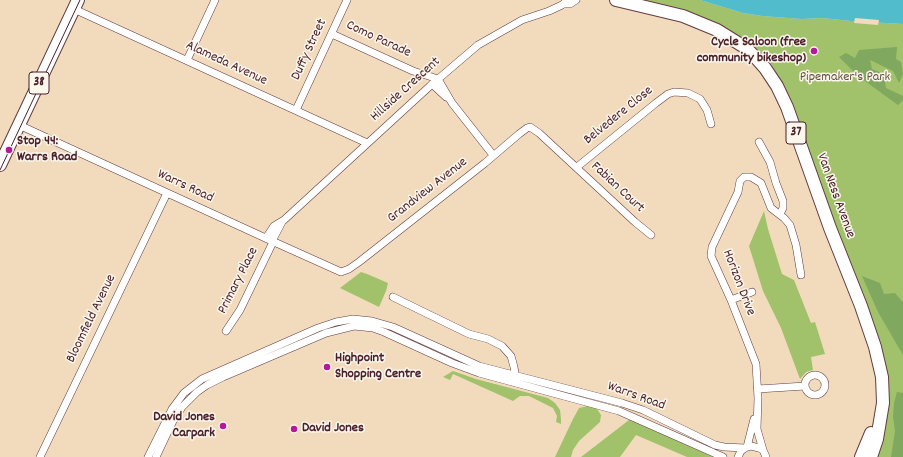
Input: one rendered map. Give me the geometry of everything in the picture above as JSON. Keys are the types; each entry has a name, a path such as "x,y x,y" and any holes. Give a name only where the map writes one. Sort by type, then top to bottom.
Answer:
{"main road":[{"name":"Van Ness Avenue","path":"616,0 683,16 718,30 746,48 765,68 777,86 787,106 830,228 870,328 878,359 882,377 883,403 871,457"},
{"name":"38","path":"0,165 76,5"},
{"name":"Van Ness Avenue","path":"861,457 871,433 877,412 880,380 878,359"}],"street":[{"path":"187,60 215,0"},
{"name":"Duffy Street","path":"296,110 347,0"},
{"name":"Hillside Crescent","path":"270,241 274,226 284,220 433,83 484,40 522,20 549,11 565,2 570,4 576,0"},
{"name":"Alameda Avenue","path":"76,5 187,60 367,143"},
{"name":"Como Parade","path":"332,34 413,71 433,83"},
{"name":"Como Parade","path":"413,71 433,83"},
{"path":"433,83 452,102 494,155"},
{"name":"Belvedere Close","path":"577,167 656,103 668,94 674,92 688,93 700,99 707,110 711,124"},
{"name":"Warrs Road","path":"19,125 270,241 341,272"},
{"name":"Grandview Avenue","path":"341,272 349,269 359,262 524,130 530,127"},
{"name":"Fabian Court","path":"530,127 577,167 635,222 651,235"},
{"path":"759,142 770,162 777,187 784,204 782,216"},
{"name":"Horizon Drive","path":"765,455 757,429 758,389 756,364 731,300 714,262 711,251 738,192 742,179 748,176 759,182 763,187 770,207 782,216 790,225 793,233 801,275"},
{"name":"Bloomfield Avenue","path":"40,457 167,193"},
{"name":"Primary Place","path":"226,331 240,310 270,241"},
{"path":"731,300 752,292"},
{"path":"393,297 469,334 488,339 502,346 510,356 516,379"},
{"path":"148,457 172,409 184,393 193,385 210,375 318,328 336,322 353,319 372,321 382,324 469,362 516,379"},
{"path":"156,457 182,406 198,392 223,377 326,332 348,327 364,327 384,332 467,370 516,379"},
{"name":"Warrs Road","path":"516,379 622,402 643,410 715,445 724,447 755,446 765,455"},
{"name":"Warrs Road","path":"516,379 619,411 723,457"},
{"path":"758,389 805,386"},
{"name":"Horizon Drive","path":"746,447 755,415 758,389"},
{"path":"738,457 741,451 746,447"}],"green space":[{"name":"Pipemaker's Park","path":"634,0 700,0 743,13 762,16 802,19 822,18 903,24 903,457 878,457 888,406 886,367 862,293 821,190 792,102 769,60 725,28 707,19"},
{"path":"897,47 896,59 901,62 903,74 899,83 893,71 870,60 872,69 884,74 886,88 903,96 903,100 898,105 858,76 839,57 846,53 855,58 859,50"},
{"path":"764,211 782,274 794,280 811,323 815,322 825,354 811,357 813,370 806,372 800,379 781,328 763,291 749,246"},
{"path":"361,272 388,283 379,307 340,288"},
{"path":"862,276 880,283 884,294 895,293 903,302 903,355 878,312"},
{"path":"453,371 476,379 548,398 555,403 560,410 561,424 556,422 557,416 553,408 529,396 520,396 513,401 453,374 450,380 443,377"},
{"path":"897,392 903,393 903,457 891,457 895,431 893,417 894,403"},
{"path":"592,405 601,415 600,422 579,441 573,450 571,457 555,457 579,408"},
{"path":"629,420 636,421 713,457 687,457 636,435 620,457 581,457"}],"water":[{"path":"700,0 903,0 903,24 822,18 802,19 762,16 743,13"}],"pier":[{"path":"855,18 879,20 878,25 854,23"}],"tram line":[{"path":"0,170 80,0"}],"place":[{"name":"Cycle Saloon (free community bikeshop)","path":"814,51"},
{"name":"Stop 44: Warrs Road","path":"9,150"},
{"name":"Highpoint Shopping Centre","path":"327,367"},
{"name":"David Jones Carpark","path":"223,426"},
{"name":"David Jones","path":"294,429"}]}
